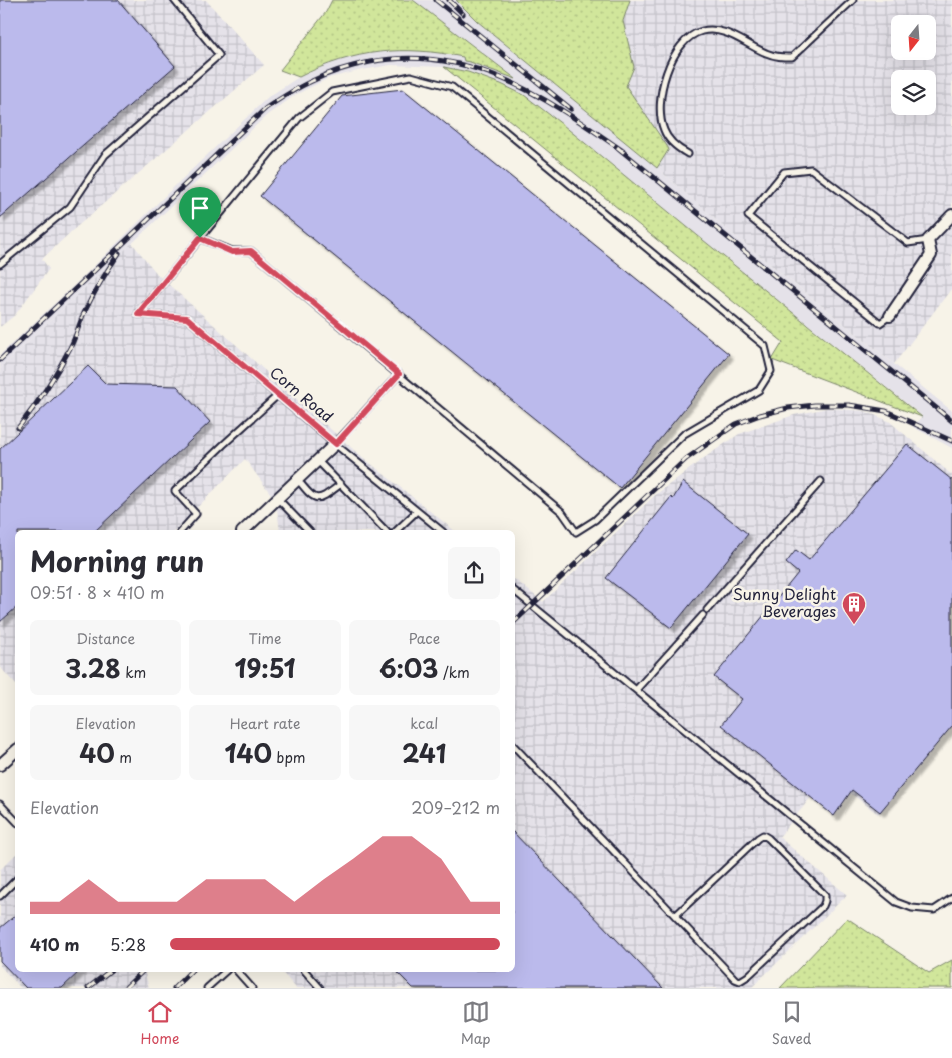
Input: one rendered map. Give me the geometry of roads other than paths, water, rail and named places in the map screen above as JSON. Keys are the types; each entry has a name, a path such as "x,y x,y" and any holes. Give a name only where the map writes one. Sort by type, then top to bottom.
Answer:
{"street":[{"path":"890,316 931,255 928,240 952,215"},
{"name":"Corn Road","path":"244,530 336,444"},
{"path":"0,765 15,752"}],"lane":[{"path":"0,264 70,207 105,155 219,55 174,0"},
{"path":"688,154 678,148 667,137 663,129 659,104 665,75 681,45 703,30 717,30 732,35 765,53 779,57 792,57 853,0"},
{"path":"411,76 452,87 766,346 772,371 759,390 684,434 595,520 576,532 562,512 251,251 232,252 200,238 299,118 332,92 411,76"},
{"path":"890,316 880,323 748,216 784,172 811,169 908,243 928,240"},
{"name":"Corn Road","path":"200,238 138,314 187,318 336,444"},
{"path":"399,374 336,444 441,530"},
{"path":"182,530 196,514 175,492 278,395"},
{"path":"318,461 385,530"},
{"path":"298,480 311,496 319,499 341,484"},
{"path":"707,610 822,481"},
{"path":"278,499 308,530"},
{"path":"397,530 417,511"},
{"path":"515,591 896,902 912,908 934,910 952,898"},
{"path":"636,690 703,614"},
{"path":"515,747 735,980 740,981 748,976 822,906 825,901 825,895 768,838 763,836 675,916"},
{"path":"0,804 15,819"},
{"path":"0,896 15,881"},
{"path":"206,988 225,972"},
{"path":"238,972 252,988"},
{"path":"306,972 320,988"}],"railway":[{"path":"436,0 571,109"},
{"path":"449,0 463,14"},
{"path":"0,360 266,108 300,87 340,70 370,62 406,58 440,60 473,68 505,80 535,95 565,112 623,151"},
{"path":"617,147 952,421"},
{"path":"18,428 58,369 72,344 92,297 119,253"},
{"path":"515,621 686,459 736,424 760,415 788,408 815,405 849,405 886,411 952,441"},
{"path":"88,988 108,972"},
{"path":"125,988 142,972"},
{"path":"174,988 190,972"}],"place":[{"name":"Sunny Delight Beverages","path":"854,625"}]}
